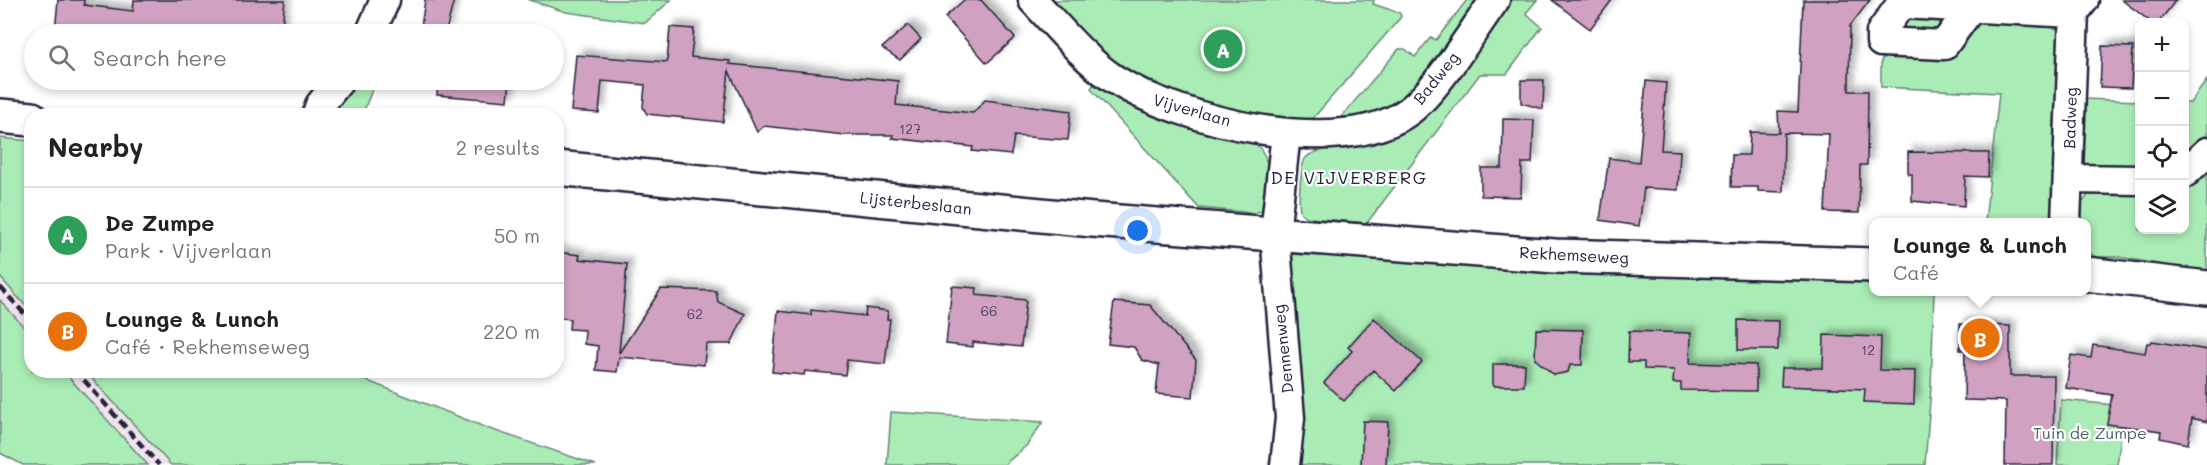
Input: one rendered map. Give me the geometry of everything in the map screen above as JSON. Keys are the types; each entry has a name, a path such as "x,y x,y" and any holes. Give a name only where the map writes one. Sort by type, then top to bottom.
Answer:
{"street":[{"path":"374,24 385,0"},
{"name":"Vijverlaan","path":"1033,0 1112,78 1153,101 1196,115 1286,133"},
{"name":"Badweg","path":"1286,133 1345,134 1371,130 1409,111 1424,96 1495,0"},
{"name":"Badweg","path":"1971,8 2079,6 2066,218"},
{"path":"319,108 332,90"},
{"path":"0,116 24,118"},
{"path":"1275,234 1286,133"},
{"path":"2189,169 2207,152"},
{"name":"Lijsterbeslaan","path":"564,169 1093,220 1275,234"},
{"path":"2068,179 2135,180"},
{"name":"Rekhemseweg","path":"1275,234 1555,256 1869,265"},
{"name":"Dennenweg","path":"1275,234 1290,418 1285,465"},
{"path":"2091,275 2207,288"}],"shaded area":[{"path":"0,277 24,304 24,327 0,300"},
{"path":"69,378 91,378 171,465 148,465"}],"green space":[{"path":"529,0 671,0 645,23 566,12"},
{"path":"1043,0 1374,0 1373,4 1400,13 1401,17 1309,123 1203,105 1112,66"},
{"path":"1467,0 1484,0 1398,109 1336,123 1399,49 1405,49 1415,57 1431,37 1436,40"},
{"path":"1506,0 1537,0 1526,13 1542,27 1507,74 1480,74 1367,223 1309,218 1301,213 1300,186 1305,159 1319,151 1387,137 1396,134 1408,125 1437,93"},
{"path":"1959,15 1943,38 1899,31 1900,18"},
{"path":"1978,20 2052,24 2060,30 2055,218 1985,218 1999,93 1881,87 1881,61 1889,50"},
{"path":"2207,80 2207,143 2189,161 2189,103"},
{"path":"1095,81 1249,138 1258,145 1266,161 1267,179 1262,210 1255,213 1199,208 1091,89"},
{"path":"344,90 372,90 365,108 330,108"},
{"path":"2083,99 2135,101 2135,174 2085,168 2082,163"},
{"path":"0,138 24,140 24,304 0,277"},
{"path":"2207,163 2207,273 2119,257 2096,257 2091,254 2091,218 2077,218 2081,204 2090,193 2135,187 2135,234 2189,234 2189,182"},
{"path":"1288,254 1869,280 1869,296 1934,296 1931,388 1925,465 1296,465"},
{"path":"0,300 24,327 24,378 69,378 148,465 23,465 0,453"},
{"path":"91,378 360,378 490,429 596,465 171,465"},
{"name":"Tuin de Zumpe","path":"2061,400 2125,406 2117,465 2057,465"},
{"path":"891,412 1043,422 1027,445 1004,465 887,465"}],"building":[{"path":"58,0 84,0 84,5 133,11 134,0 285,0 282,24 56,24"},
{"path":"425,0 454,0 448,24 421,24"},
{"path":"964,0 981,0 1015,38 987,63 945,17"},
{"path":"1552,0 1612,0 1590,29"},
{"path":"1803,0 1870,0 1850,26 1849,91 1868,91 1867,165 1860,165 1859,213 1825,212 1829,134 1784,133 1783,192 1758,191 1758,187 1731,187 1732,155 1749,155 1750,132 1779,133 1778,111 1798,112"},
{"path":"2122,0 2176,0 2162,18 2146,18"},
{"path":"908,25 921,39 900,60 882,48"},
{"path":"670,27 694,29 691,57 730,61 729,64 898,81 896,105 973,113 985,100 1071,111 1068,140 1014,136 1011,155 972,151 973,147 892,138 893,135 845,135 764,126 757,132 729,71 723,122 647,114 643,107 645,85 602,81 599,113 571,111 576,55 667,62"},
{"path":"2102,46 2133,47 2131,88 2100,87"},
{"path":"1521,80 1544,80 1543,109 1521,103"},
{"path":"1646,81 1666,83 1661,150 1680,151 1678,190 1644,188 1639,226 1600,220 1609,158 1639,162"},
{"path":"437,90 509,90 508,101 437,95"},
{"path":"1503,119 1534,120 1532,163 1522,163 1521,197 1481,196 1481,168 1502,168"},
{"path":"1908,152 1989,153 1988,177 1965,176 1964,206 1912,201 1912,174 1908,174"},
{"path":"564,253 580,255 579,259 627,264 619,353 661,289 716,291 718,302 745,314 731,344 706,344 704,365 619,357 617,372 596,370 598,346 584,344 585,330 569,329 570,319 564,318"},
{"path":"952,286 977,288 976,295 1026,300 1021,347 973,342 973,347 946,344"},
{"path":"1114,302 1150,305 1196,360 1193,397 1156,394 1159,365 1142,360 1134,347 1108,344"},
{"path":"866,308 888,311 887,319 890,319 885,364 847,360 845,375 805,371 804,375 772,372 778,311 811,315 811,310 865,316"},
{"path":"1374,318 1422,362 1396,391 1373,370 1344,401 1324,383 1352,351 1348,347"},
{"path":"1738,320 1779,321 1778,350 1738,350"},
{"path":"1960,324 2010,326 2010,376 2054,376 2053,465 2005,465 2006,401 1964,400 1965,350 1960,350"},
{"path":"1536,329 1583,330 1582,365 1570,365 1568,372 1554,375 1535,359"},
{"path":"1629,331 1691,333 1690,363 1756,365 1756,391 1681,390 1681,383 1673,383 1674,370 1644,369 1644,362 1628,362"},
{"path":"1824,335 1881,337 1880,370 1915,371 1914,404 1864,402 1865,389 1781,386 1782,368 1823,368"},
{"path":"2152,341 2207,350 2207,422 2192,418 2188,444 2160,438 2161,431 2107,424 2112,395 2066,388 2071,355 2091,358 2093,345 2145,353 2147,343"},
{"path":"1493,364 1525,364 1524,386 1493,386"},
{"path":"1363,421 1388,422 1386,465 1361,465"}],"railway":[{"path":"0,287 24,313"},
{"path":"82,378 159,465"}],"place":[{"name":"De Zumpe","path":"1223,49"},
{"name":"Lounge & Lunch","path":"1980,338"}],"district":[{"name":"DE VIJVERBERG","path":"1349,178"}]}
